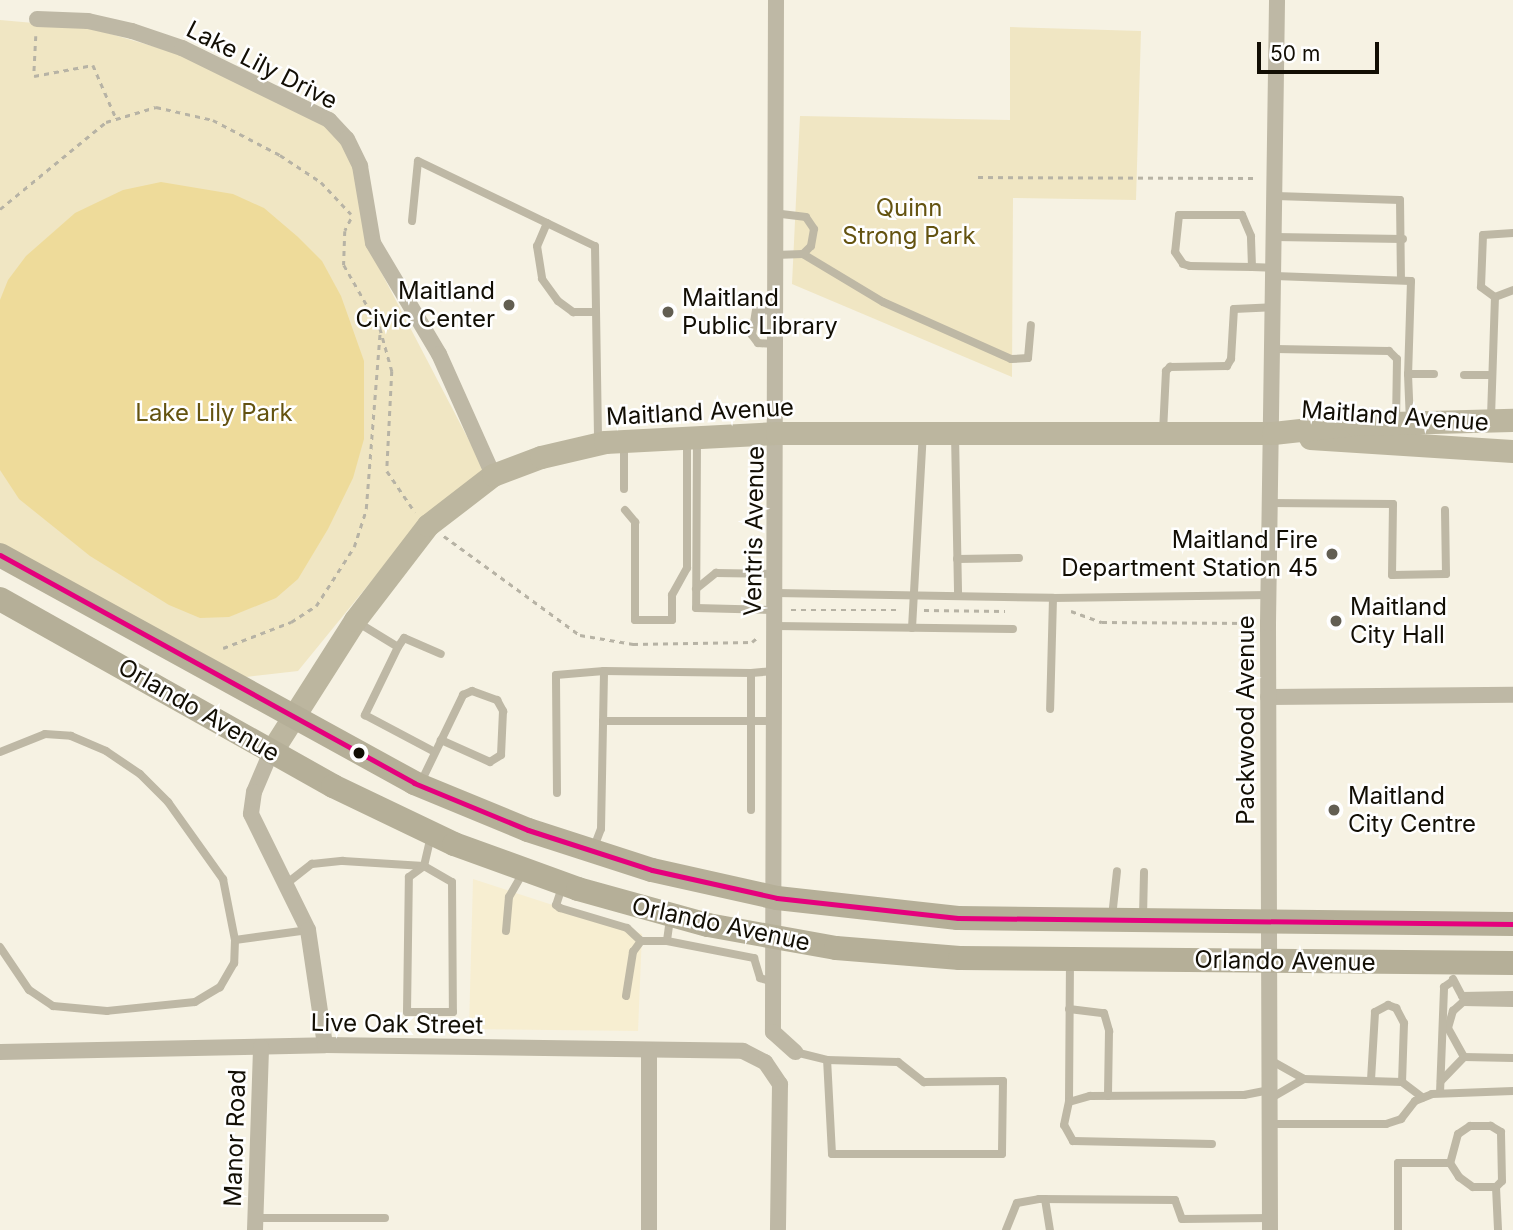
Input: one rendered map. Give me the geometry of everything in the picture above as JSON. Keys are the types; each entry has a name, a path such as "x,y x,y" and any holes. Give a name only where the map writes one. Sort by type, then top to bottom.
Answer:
{"main road":[{"name":"Maitland Avenue","path":"271,752 355,621 428,525 493,475 598,443 777,433 1273,433 1403,423 1502,420"},
{"name":"Maitland Avenue","path":"1273,433 1354,444 1513,450"},
{"name":"Orlando Avenue","path":"0,555 419,785 592,853 777,898 958,918 1513,924"},
{"name":"Orlando Avenue","path":"0,599 271,752 432,834 563,884 622,915 670,916 759,944 910,954 1070,959 1270,960 1453,972 1513,963"}],"street":[{"name":"Ventris Avenue","path":"776,0 777,898 759,944 773,982 774,1032 795,1052"},
{"name":"Packwood Avenue","path":"1270,1224 1268,697 1275,349 1277,0"},
{"name":"Lake Lily Drive","path":"37,19 89,21 169,44 328,120 347,139 360,166 373,243 439,354 493,475"},
{"path":"1268,697 1513,695"},
{"path":"271,752 254,792 251,814 308,930 325,1045"},
{"name":"Live Oak Street","path":"0,1052 325,1045 743,1051 765,1062 780,1084 778,1230"},
{"name":"Manor Road","path":"255,1224 261,1047"},
{"path":"649,1050 649,1230"}],"lane":[{"path":"412,221 418,161 595,246 598,443"},
{"path":"1276,196 1400,200 1403,239 1401,278"},
{"path":"775,214 798,214 811,223 814,238 803,254"},
{"path":"1252,267 1250,228 1242,215 1179,215 1175,253 1183,264 1401,278 1411,281 1408,374 1403,423"},
{"path":"547,223 537,246 542,279 558,301 573,312 596,312"},
{"path":"1495,297 1481,288 1483,234 1513,233"},
{"path":"1275,237 1403,239"},
{"path":"775,255 803,254 883,302 1011,359 1028,358 1031,325"},
{"path":"1495,297 1513,290"},
{"path":"1495,297 1491,375 1502,420"},
{"path":"1163,433 1166,371 1170,367 1227,366 1234,309 1275,307"},
{"path":"775,310 755,311 752,335 758,343 775,344"},
{"path":"1275,349 1389,351 1397,359 1403,423"},
{"path":"1408,374 1434,374"},
{"path":"1464,375 1491,375"},
{"path":"912,628 923,431"},
{"path":"955,431 958,596"},
{"path":"625,510 635,522 635,620 672,620 672,595 687,568 692,438"},
{"path":"692,438 696,608 776,618 912,628 1013,629"},
{"path":"624,441 624,489"},
{"path":"1270,503 1393,504 1392,575 1446,574 1445,510"},
{"path":"957,559 1019,558"},
{"path":"696,589 716,573 776,574"},
{"path":"776,593 1053,598 1269,595"},
{"path":"1049,709 1053,598"},
{"path":"355,621 398,648"},
{"path":"435,752 365,715 404,638 441,654"},
{"path":"557,793 556,675 604,671 776,671"},
{"path":"592,853 601,830 604,671"},
{"path":"751,673 751,810"},
{"path":"419,785 435,752 463,695 472,691 497,700 503,711 501,755 490,762 441,740"},
{"path":"603,721 776,721"},
{"path":"0,752 46,734 71,736 106,751 140,774 169,802 223,879 235,940 234,963 220,987 195,1002 107,1011 53,1006 29,990 0,947"},
{"path":"286,884 312,864 379,861 424,866 453,882 453,1013 407,1012 409,877 424,866 432,834"},
{"path":"506,931 509,897 524,870"},
{"path":"1112,919 1117,872"},
{"path":"1143,920 1144,872"},
{"path":"622,915 641,941"},
{"path":"667,941 670,916"},
{"path":"235,940 308,930"},
{"path":"641,941 759,944 760,978 773,982"},
{"path":"626,996 633,952 641,941"},
{"path":"1070,959 1069,1102 1064,1125 1073,1141 1212,1144"},
{"path":"1453,972 1462,996 1513,995"},
{"path":"1440,1093 1444,987 1453,972"},
{"path":"1464,1057 1448,1028 1453,1011 1463,1002 1513,1003"},
{"path":"1371,1080 1375,1012 1388,1005 1396,1008 1404,1023 1402,1082"},
{"path":"1069,1009 1104,1013 1109,1031 1108,1096"},
{"path":"795,1052 827,1060 898,1062 923,1082 1003,1081 1002,1153 832,1154 827,1060"},
{"path":"1441,1081 1464,1057 1513,1058"},
{"path":"1270,1060 1304,1079"},
{"path":"1069,1102 1108,1096 1270,1094 1304,1079 1402,1082 1423,1098"},
{"path":"1271,1124 1386,1124 1401,1119 1423,1098 1440,1093 1513,1091"},
{"path":"1470,1126 1490,1126 1501,1132 1502,1181 1496,1187 1473,1187 1459,1177 1450,1163 1458,1134 1470,1126"},
{"path":"1398,1230 1398,1163 1450,1163"},
{"path":"1496,1187 1497,1230"},
{"path":"1006,1230 1017,1203 1045,1199 1175,1200 1182,1219 1270,1224"},
{"path":"1045,1199 1051,1230"},
{"path":"255,1224 386,1218"}],"path":[{"path":"37,19 34,76 93,65 116,118"},
{"path":"0,209 116,118 156,107 181,109 213,120 280,155 321,182 353,216"},
{"path":"978,177 1276,178"},
{"path":"223,648 291,622 316,606 354,547 366,509 380,328"}],"shaded area":[{"path":"161,182 233,194 264,208 298,237 322,261 341,296 364,361 364,439 353,478 328,529 298,579 276,598 229,617 200,618 169,605 90,556 19,499 0,470 0,300 8,280 26,256 75,213 123,190"},
{"path":"473,879 642,934 638,1031 469,1029"}],"green space":[{"name":"Lake Lily Park","path":"0,20 90,28 183,55 325,123 341,142 353,168 367,245 486,473 422,519 298,671 246,677 0,543"},
{"name":"Quinn Strong Park","path":"1010,27 1141,31 1136,200 1013,198 1012,377 792,284 800,116 1010,120"}],"transit line":[{"path":"0,555 414,783 528,830 652,870 777,898 958,918 1513,924"}],"place":[{"name":"Maitland Civic Center","path":"509,305"},
{"name":"Maitland Public Library","path":"668,312"},
{"name":"Maitland Fire Department Station 45","path":"1332,554"},
{"name":"Maitland City Hall","path":"1336,621"},
{"name":"Maitland City Centre","path":"1334,810"}]}
